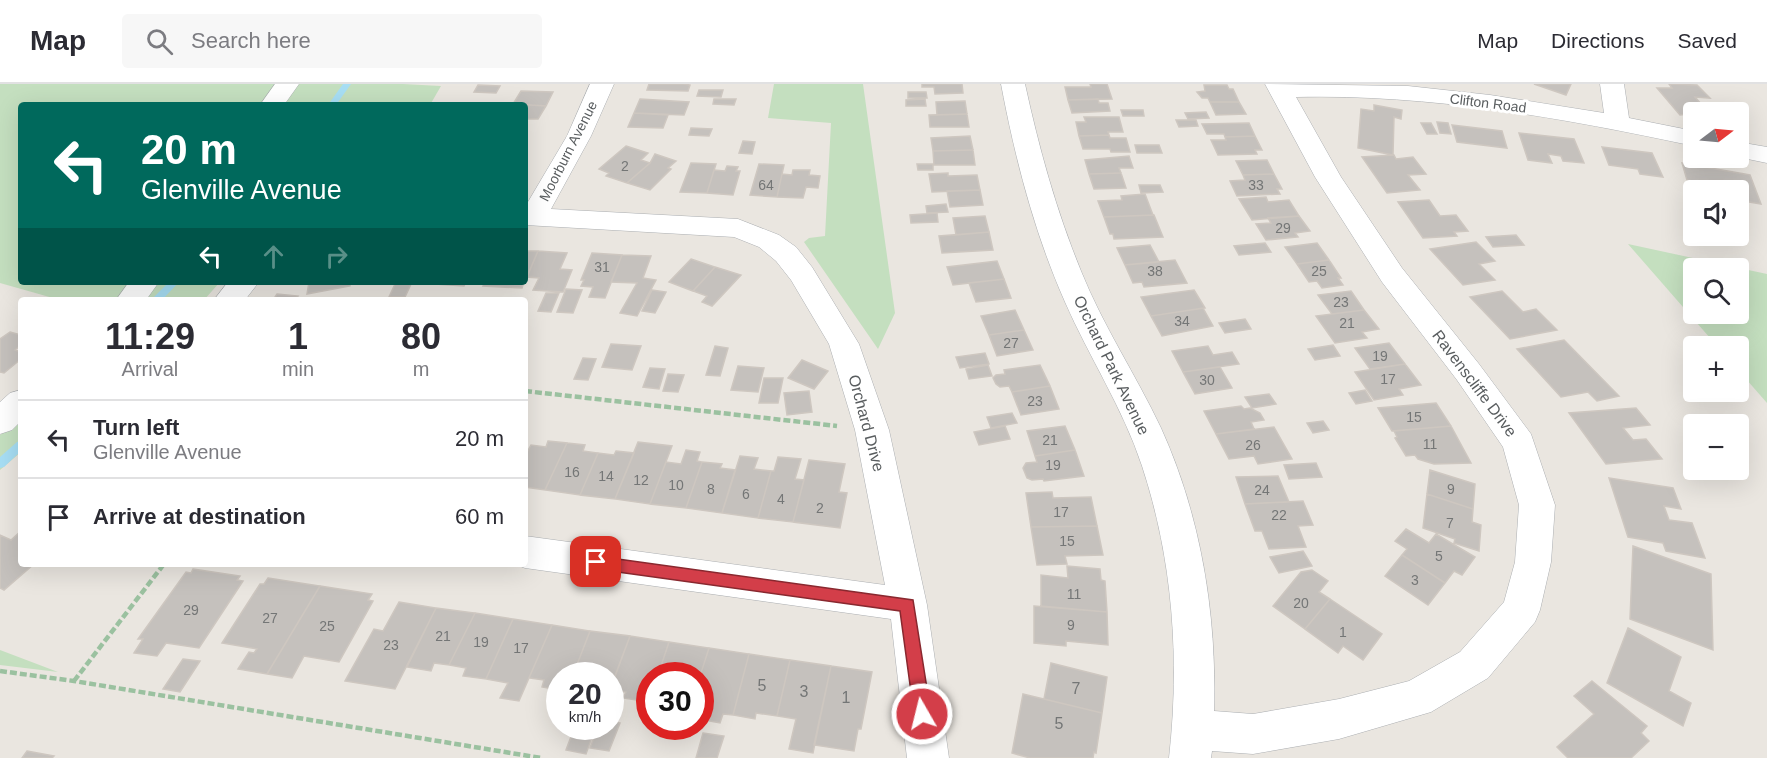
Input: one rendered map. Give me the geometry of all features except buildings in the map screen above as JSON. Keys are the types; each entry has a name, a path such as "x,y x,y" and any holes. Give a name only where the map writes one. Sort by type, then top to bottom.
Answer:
{"street":[{"path":"274,102 287,84"},
{"name":"Moorburn Avenue","path":"529,217 579,136 602,84"},
{"name":"Orchard Park Avenue","path":"1013,84 1022,132 1047,221 1091,328 1140,419 1168,495 1189,586 1192,744"},
{"path":"1612,84 1617,122"},
{"name":"Ravenscliffe Drive","path":"1192,744 1339,719 1416,698 1474,665 1521,610 1533,562 1537,505 1519,442 1392,275 1328,177 1279,87"},
{"name":"Clifton Road","path":"1279,87 1366,90 1532,108 1617,122 1683,137"},
{"path":"1749,151 1767,155"},
{"name":"Orchard Drive","path":"529,217 738,228 769,241 786,254 802,274 844,344 866,406 908,605 928,758"},
{"path":"232,297 242,285"},
{"path":"0,421 18,405"},
{"path":"528,552 908,605"}],"path":[{"path":"528,391 872,430"},
{"path":"74,681 162,567"},
{"path":"0,671 74,681 541,758"}],"green space":[{"path":"0,84 403,84 441,86 432,102 18,102 18,285 217,285 207,297 49,297 0,283"},
{"path":"774,84 863,84 895,313 878,349 804,242 809,238 825,236 831,123 768,118"},
{"path":"1628,244 1693,258 1683,258 1683,307"},
{"path":"1749,270 1767,274 1767,403 1749,382 1749,336 1708,336 1698,324 1749,324"},
{"path":"18,419 18,455 0,470 0,435"},
{"path":"0,650 58,672 0,665"}],"waterway":[{"path":"334,102 347,84"},
{"path":"159,297 171,285"},
{"path":"0,464 18,448"}],"route":[{"path":"596,562 908,605 922,714"}]}
